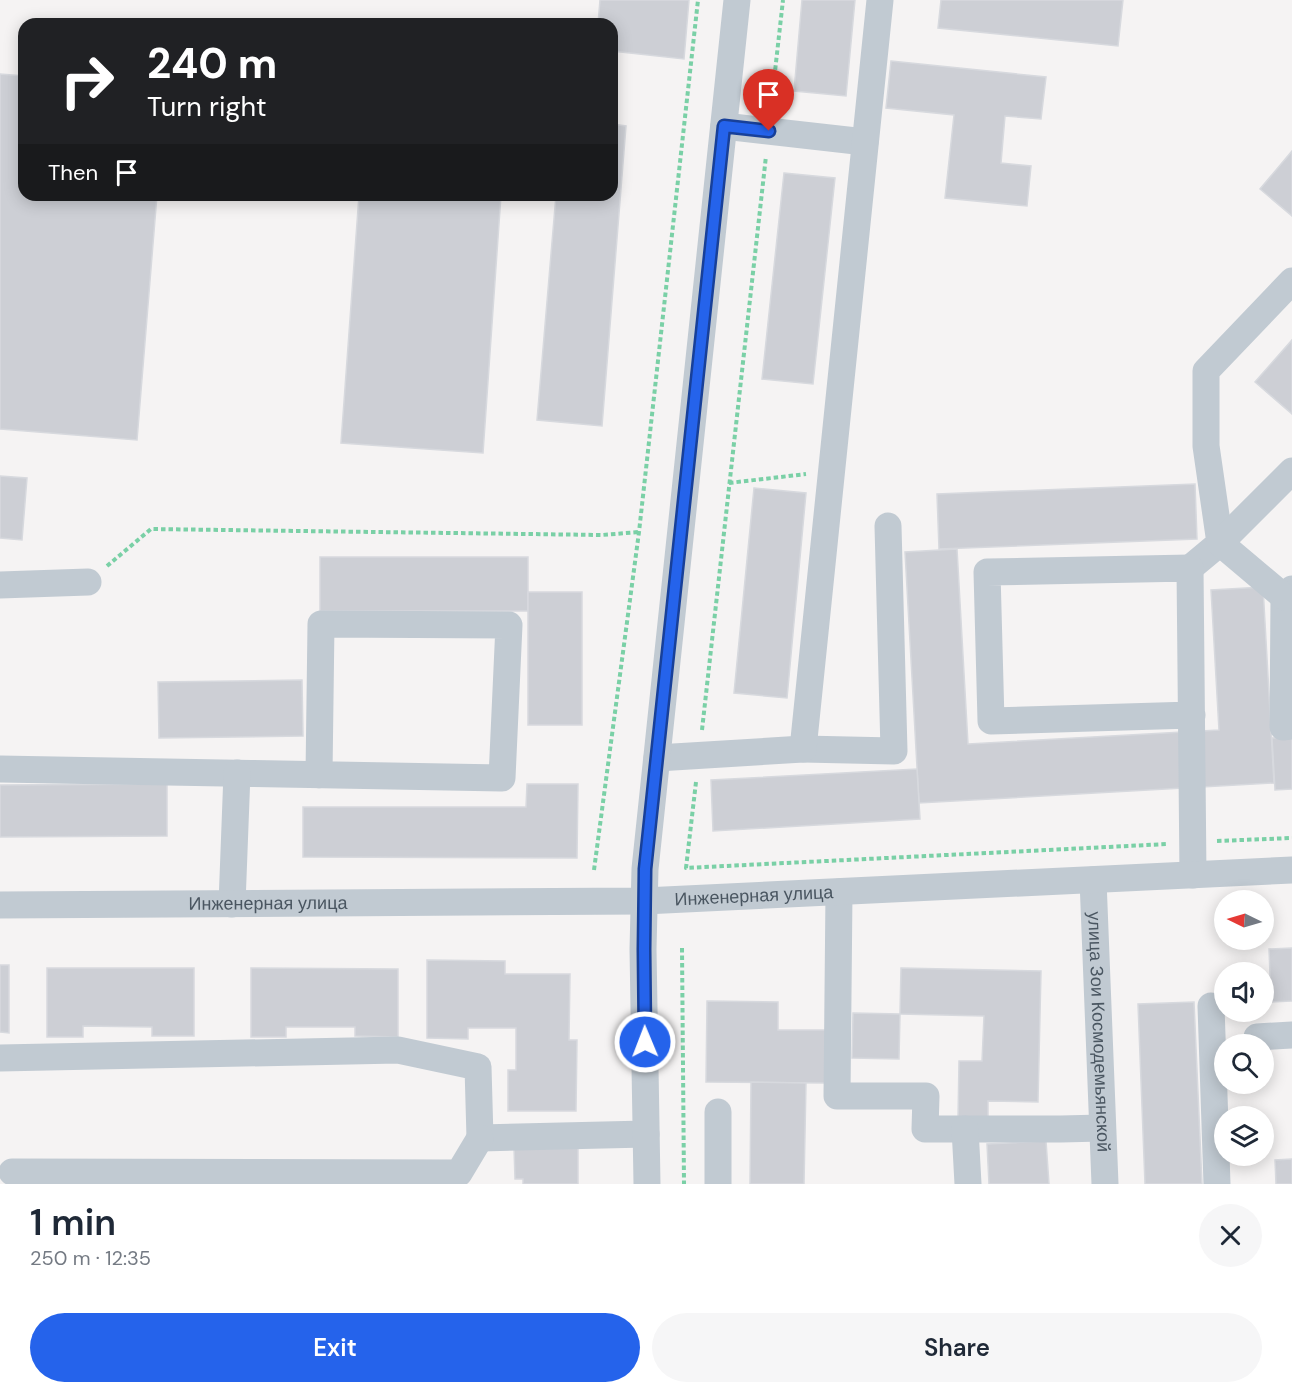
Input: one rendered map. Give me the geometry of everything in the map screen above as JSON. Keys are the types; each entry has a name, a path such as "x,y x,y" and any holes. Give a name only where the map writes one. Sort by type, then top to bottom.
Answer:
{"street":[{"path":"647,1184 645,869 737,0"},
{"path":"803,749 880,0"},
{"path":"724,126 866,142"},
{"path":"1292,280 1206,371 1206,446 1220,543 1288,593 1283,727 1292,726"},
{"path":"1192,715 991,721 987,572 1190,568 1220,543 1292,471"},
{"path":"657,758 803,749 894,751 888,526"},
{"path":"1190,568 1193,875"},
{"path":"0,585 87,582"},
{"path":"0,769 319,775 502,778 509,625 321,624 319,775"},
{"path":"232,904 237,773"},
{"name":"Инженерная улица","path":"0,906 644,901 1292,870"},
{"name":"улица Зои Космодемьянской","path":"1093,880 1105,1184"},
{"path":"839,892 837,1096 926,1096 924,1129 1102,1128"},
{"path":"1211,1006 1217,1184"},
{"path":"1274,1036 1292,1035"},
{"path":"0,1058 398,1050 478,1067 480,1138 459,1173 10,1176"},
{"path":"718,1112 718,1184"},
{"path":"965,1129 968,1184"},
{"path":"480,1138 646,1134"}],"path":[{"path":"594,870 639,532 699,0"},
{"path":"783,0 686,868 1292,838"},
{"path":"729,483 832,472"},
{"path":"87,582 151,529 603,535 639,532"},
{"path":"682,948 684,1184"}],"building":[{"path":"600,0 689,0 684,59 618,52 618,18 598,18"},
{"path":"802,0 855,0 846,96 794,91"},
{"path":"941,0 1123,0 1118,46 938,28"},
{"path":"891,61 1046,77 1041,119 1005,116 1001,163 1031,166 1027,206 945,198 954,115 886,108"},
{"path":"0,74 18,76 18,201 157,201 137,440 0,429"},
{"path":"618,125 626,126 602,426 537,420 555,201 618,201"},
{"path":"1292,151 1292,216 1260,189"},
{"path":"784,173 835,178 813,384 762,379"},
{"path":"359,201 501,201 483,453 341,443"},
{"path":"1292,340 1292,414 1255,382"},
{"path":"0,476 27,478 22,540 0,538"},
{"path":"1195,484 1197,539 939,549 937,494"},
{"path":"754,488 806,493 787,698 734,693"},
{"path":"957,549 968,744 1219,730 1211,590 1263,587 1274,783 919,803 905,552"},
{"path":"320,557 528,557 528,611 320,611"},
{"path":"528,592 582,592 582,725 528,725"},
{"path":"302,680 303,736 159,738 158,682"},
{"path":"1292,737 1292,789 1275,790 1272,738"},
{"path":"917,769 920,819 713,831 711,780"},
{"path":"167,784 167,836 0,837 0,785"},
{"path":"527,784 578,784 577,858 303,857 303,807 526,807"},
{"path":"1292,948 1292,1001 1274,1002 1274,962 1269,962 1269,950"},
{"path":"427,960 505,961 505,974 570,974 569,1040 577,1040 576,1111 508,1111 508,1070 516,1070 516,1028 468,1028 468,1039 427,1038"},
{"path":"0,965 9,965 9,1033 0,1032"},
{"path":"47,968 194,968 194,1036 152,1036 152,1027 83,1026 83,1037 47,1037"},
{"path":"251,968 398,969 398,1037 355,1036 355,1027 286,1027 286,1037 251,1037"},
{"path":"901,968 1041,971 1038,1102 988,1101 988,1120 958,1119 959,1061 982,1061 984,1016 900,1014"},
{"path":"707,1001 778,1002 778,1030 826,1030 825,1083 706,1082"},
{"path":"1194,1002 1202,1184 1145,1184 1138,1004"},
{"path":"853,1013 900,1014 899,1059 852,1058"},
{"path":"751,1082 806,1083 804,1184 750,1184"},
{"path":"1046,1141 1049,1184 989,1184 987,1144"},
{"path":"578,1146 578,1184 523,1184 523,1179 515,1179 514,1148"},
{"path":"1292,1159 1292,1184 1276,1184 1275,1160"}],"route":[{"path":"645,1042 645,869 724,126 769,131"}]}
